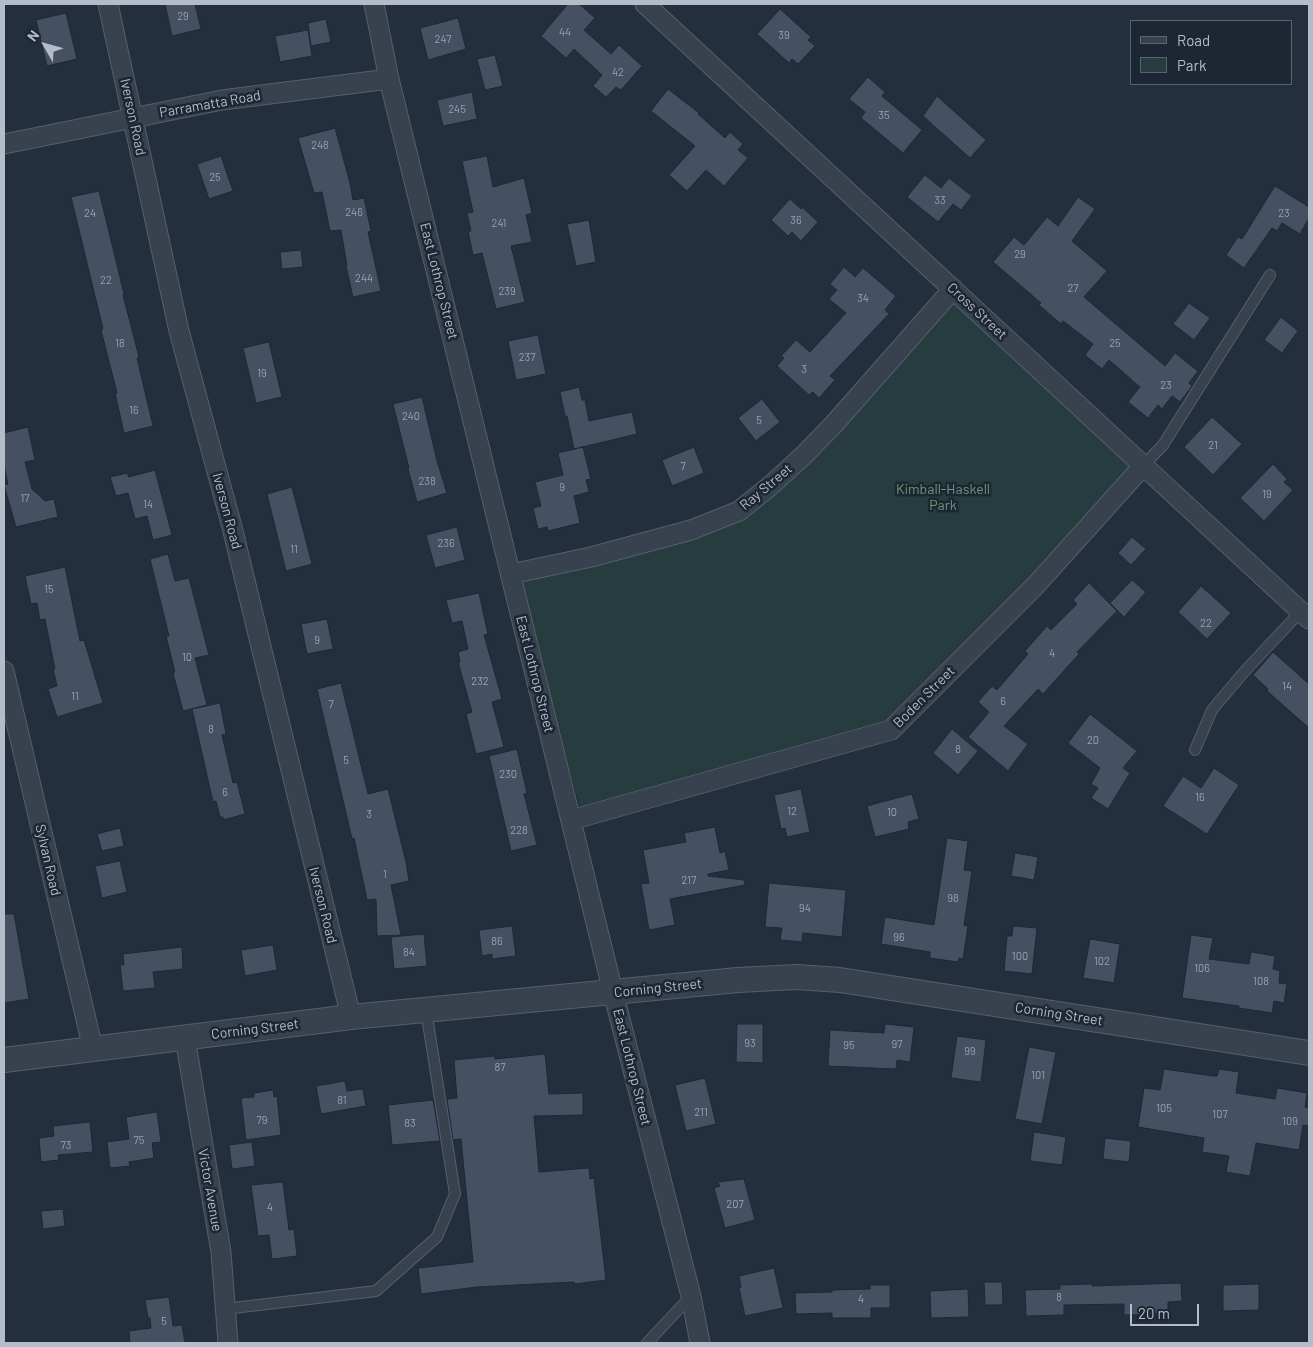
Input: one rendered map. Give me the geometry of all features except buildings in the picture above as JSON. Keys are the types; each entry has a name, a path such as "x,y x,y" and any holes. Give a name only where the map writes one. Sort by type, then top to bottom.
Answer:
{"street":[{"name":"Iverson Road","path":"108,4 178,331 232,528 351,1018"},
{"name":"East Lothrop Street","path":"374,4 389,79 613,992 692,1296 700,1343"},
{"name":"Cross Street","path":"645,4 1305,615"},
{"name":"Parramatta Road","path":"4,144 222,100 389,79"},
{"name":"Ray Street","path":"511,574 591,557 691,530 739,511 804,455 953,289"},
{"name":"Boden Street","path":"571,820 891,730 1036,585 1143,466"},
{"name":"Sylvan Road","path":"4,670 93,1049"},
{"name":"Corning Street","path":"4,1060 426,1010 738,980 797,978 840,980 1309,1053"},
{"name":"Victor Avenue","path":"184,1038 221,1252 228,1343"}],"lane":[{"path":"1143,466 1163,445 1270,275"},
{"path":"1194,750 1212,710 1244,672 1305,615"},
{"path":"225,1309 376,1291 437,1237 455,1194 426,1010"},
{"path":"647,1343 692,1296"}],"green space":[{"name":"Kimball-Haskell Park","path":"953,289 1143,466 891,730 585,822 511,574 691,530 770,486"}]}
